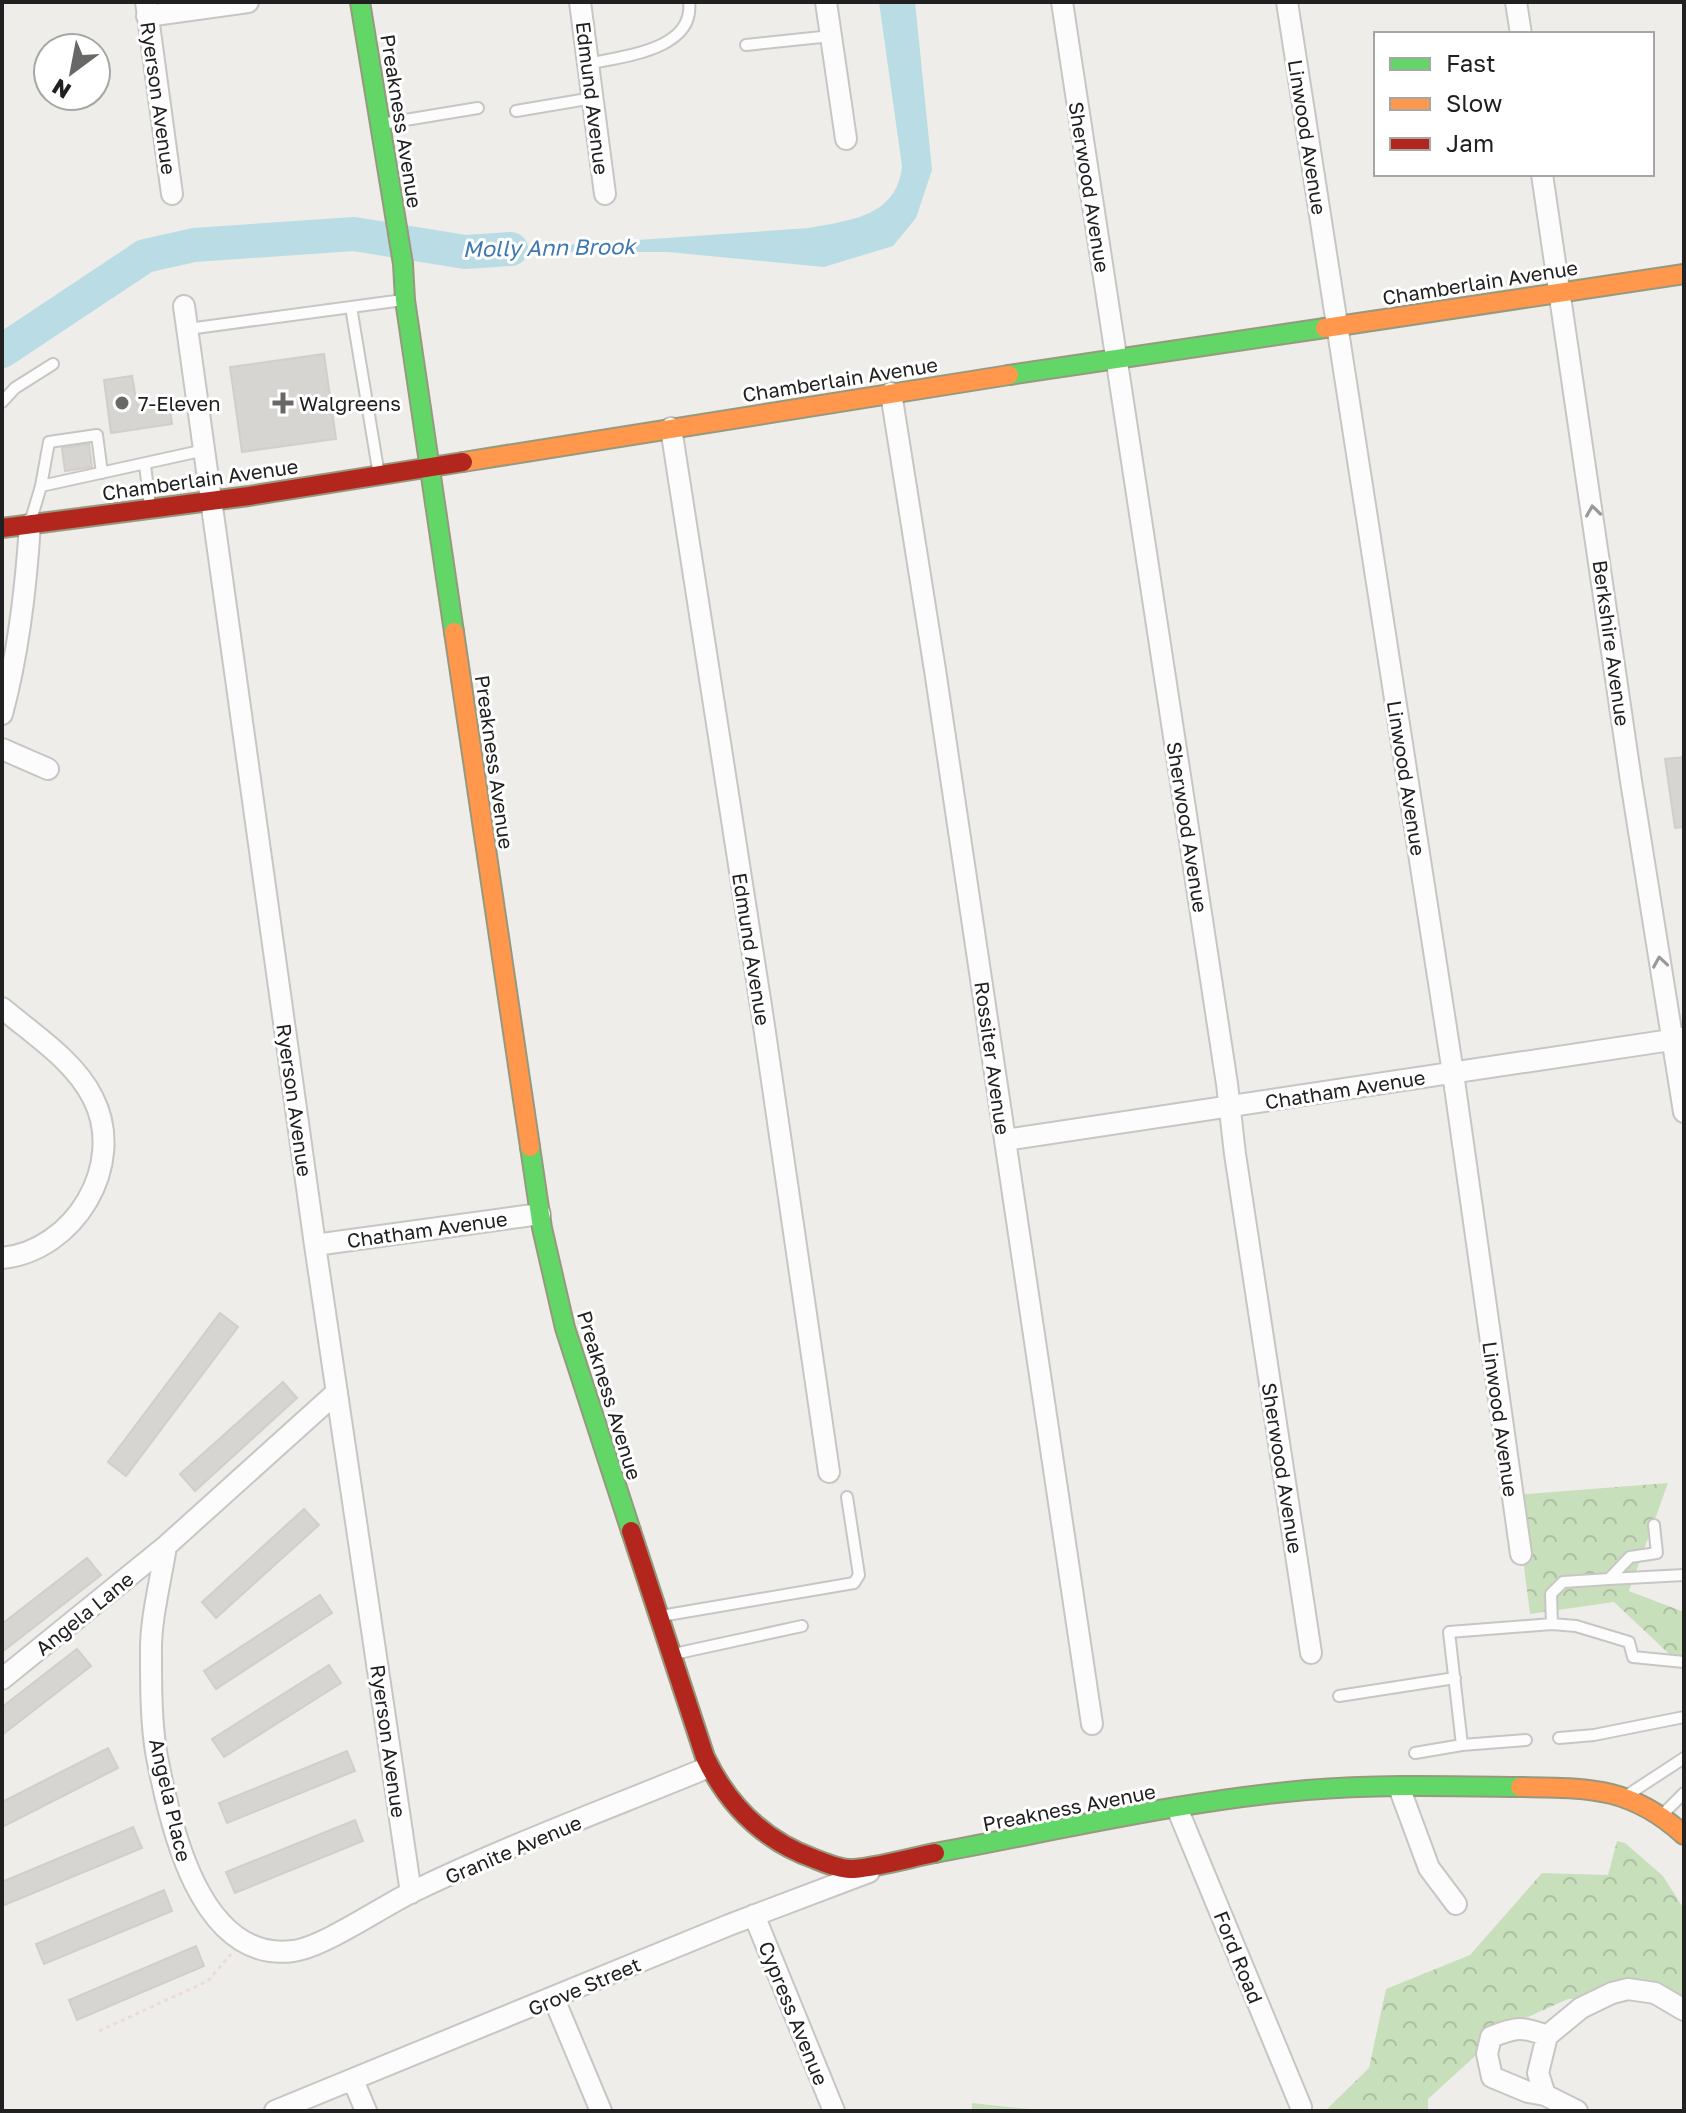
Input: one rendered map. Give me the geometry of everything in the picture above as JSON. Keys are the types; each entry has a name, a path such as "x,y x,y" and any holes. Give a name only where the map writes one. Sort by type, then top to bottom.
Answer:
{"main road":[{"name":"Preakness Avenue","path":"360,2 403,264 405,300 540,1214 565,1328 709,1767 727,1797 750,1822 787,1847 820,1862 850,1869 1177,1808 1308,1790 1590,1788 1625,1796 1662,1815 1684,1835"},
{"name":"Chamberlain Avenue","path":"2,528 379,475 891,393 1684,274"}],"street":[{"path":"146,9 248,2"},
{"name":"Edmund Avenue","path":"580,2 605,194"},
{"path":"826,2 846,139"},
{"name":"Sherwood Avenue","path":"1062,2 1311,1653"},
{"name":"Linwood Avenue","path":"1287,2 1453,1073 1521,1554"},
{"path":"1516,2 1521,32"},
{"name":"Ryerson Avenue","path":"146,9 172,194"},
{"name":"Berkshire Avenue","path":"1542,176 1631,781 1678,1038 1684,1112"},
{"name":"Ryerson Avenue","path":"184,306 315,1245 411,1893"},
{"name":"Rossiter Avenue","path":"891,393 1092,1724"},
{"name":"Edmund Avenue","path":"671,428 766,1035 829,1472"},
{"path":"2,714 24,605 30,524"},
{"path":"2,749 48,769"},
{"path":"2,1008 57,1054 85,1084 97,1106 103,1136 91,1196 78,1218 40,1249 27,1255 2,1258"},
{"name":"Chatham Avenue","path":"1005,1140 1678,1038"},
{"name":"Chatham Avenue","path":"315,1245 540,1214"},
{"path":"166,1546 337,1392"},
{"name":"Angela Lane","path":"2,1679 166,1546"},
{"name":"Angela Place","path":"166,1546 150,1650 156,1755 188,1872 201,1896 237,1939"},
{"name":"Granite Avenue","path":"237,1939 270,1950 294,1951 468,1867 709,1767"},
{"path":"1399,1787 1429,1868 1456,1904"},
{"name":"Ford Road","path":"1177,1808 1301,2107"},
{"name":"Grove Street","path":"275,2111 754,1915 895,1862"},
{"name":"Cypress Avenue","path":"754,1915 834,2111"},
{"path":"1545,2095 1538,2073 1547,2036 1593,2001 1628,1989 1655,1993 1684,2010"},
{"path":"554,1999 601,2111"},
{"path":"1547,2036 1524,2027 1491,2037 1487,2054 1492,2077 1528,2092 1545,2095 1577,2111"},
{"path":"353,2080 366,2111"}],"lane":[{"path":"588,64 670,43 689,18 689,2"},
{"path":"746,45 831,36"},
{"path":"516,111 593,98"},
{"path":"379,124 478,108"},
{"path":"188,329 405,300"},
{"path":"351,307 379,475"},
{"path":"2,402 15,388 53,364"},
{"path":"30,524 49,442 97,435 102,473"},
{"path":"41,486 205,450"},
{"path":"145,465 151,508"},
{"path":"659,1616 854,1583 859,1575 847,1497"},
{"path":"1609,1579 1630,1557 1657,1553 1654,1525"},
{"path":"1552,1624 1551,1594 1563,1582 1684,1575"},
{"path":"1462,1745 1449,1632 1552,1624 1576,1626 1629,1642 1633,1657 1684,1662"},
{"path":"672,1655 802,1626"},
{"path":"1339,1696 1455,1678"},
{"path":"1559,1738 1594,1735 1684,1717"},
{"path":"1415,1753 1462,1745 1526,1740"},
{"path":"1625,1796 1684,1758"},
{"path":"1662,1815 1684,1793"}],"path":[{"path":"99,2031 214,1977 237,1939"}],"green space":[{"path":"1668,1483 1629,1591 1684,1612 1684,1668 1614,1602 1530,1614 1515,1495"},
{"path":"1617,1841 1625,1843 1663,1876 1684,1909 1684,2016 1657,1998 1568,1999 1508,2026 1428,2099 1428,2111 1325,2111 1369,2068 1386,1989 1470,1955 1542,1873 1608,1875"},
{"path":"972,2103 1037,2110 1037,2111 972,2111"}],"water":[{"path":"879,2 915,2 932,170 916,218 893,246 824,267 668,252 465,252 809,228 855,218 881,206 898,183 902,166"}],"building":[{"name":"Walgreens","path":"324,354 336,439 242,452 230,367"},
{"name":"7-Eleven","path":"132,376 137,405 169,401 172,424 111,433 104,380"},
{"name":"7-Eleven","path":"89,444 92,467 65,471 62,448"},
{"path":"1684,757 1684,827 1675,828 1665,759"},
{"path":"220,1313 238,1327 126,1476 108,1462"},
{"path":"283,1382 297,1398 195,1491 180,1474"},
{"path":"304,1509 319,1525 216,1618 202,1602"},
{"path":"87,1558 101,1575 2,1652 2,1624"},
{"path":"320,1595 332,1613 216,1689 204,1671"},
{"path":"77,1649 91,1666 2,1735 2,1707"},
{"path":"329,1665 341,1683 224,1757 212,1739"},
{"path":"108,1748 118,1768 2,1827 2,1802"},
{"path":"347,1751 355,1771 227,1823 219,1803"},
{"path":"355,1820 363,1841 235,1893 226,1872"},
{"path":"133,1827 142,1848 2,1906 2,1882"},
{"path":"164,1890 172,1911 44,1964 36,1944"},
{"path":"196,1946 204,1966 77,2020 69,2000"}],"waterway":[{"name":"Molly Ann Brook","path":"2,351 145,256 194,245 354,234 465,252 511,249"}],"traffic: fast":[{"path":"360,2 403,264 405,300 454,632"},
{"path":"1009,375 1325,328"},
{"path":"530,1147 542,1228 565,1328 631,1531"},
{"path":"935,1853 1120,1817 1260,1795 1360,1787 1520,1787"}],"traffic: slow":[{"path":"1325,328 1684,274"},
{"path":"463,462 1009,375"},
{"path":"454,632 530,1147"},
{"path":"1520,1787 1607,1793 1645,1807 1684,1835"}],"traffic: jam":[{"path":"2,528 249,496 463,462"},
{"path":"631,1531 705,1757 736,1806 780,1842 841,1868 869,1867 935,1853"}],"place":[{"name":"7-Eleven","path":"122,403"},
{"name":"Walgreens","path":"283,403"}]}
